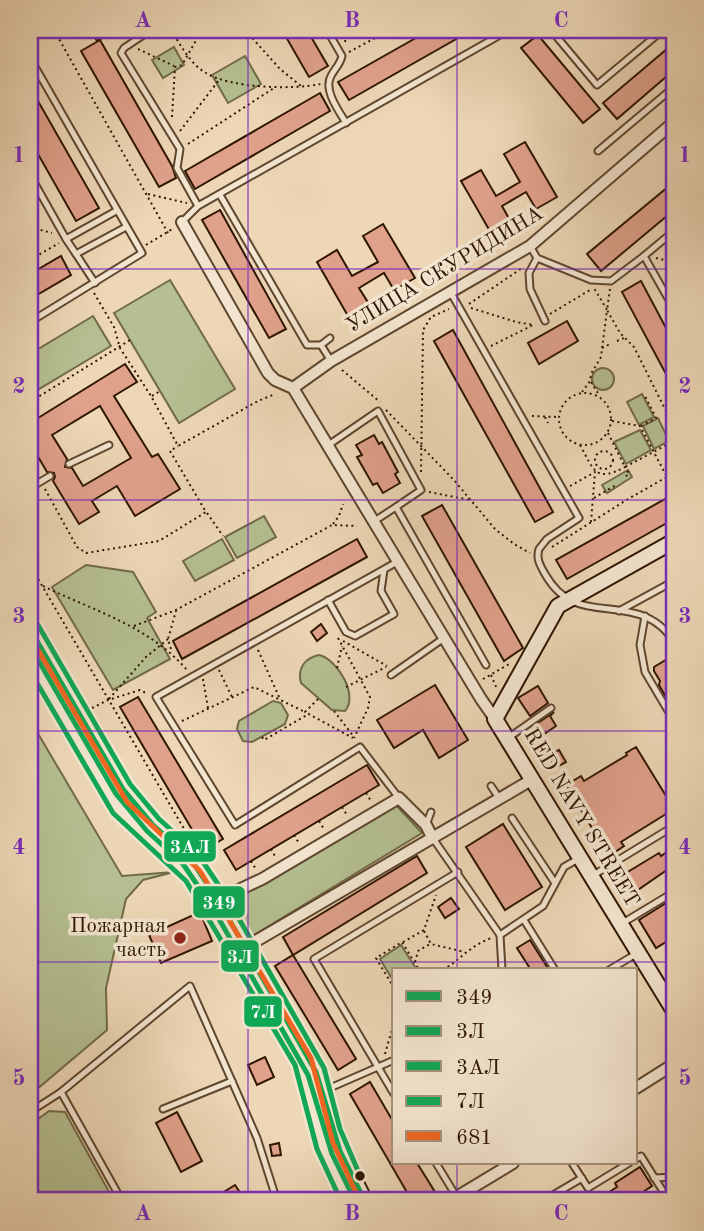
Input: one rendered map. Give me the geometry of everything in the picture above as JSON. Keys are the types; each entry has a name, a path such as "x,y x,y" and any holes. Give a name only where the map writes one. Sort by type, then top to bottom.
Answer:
{"main road":[{"path":"495,719 558,606 674,541"},
{"path":"30,629 123,789 145,817 190,858 303,1062 325,1146 349,1201"},
{"path":"30,654 120,808 193,876 244,948 307,1054 323,1091 332,1132 365,1201"},
{"name":"RED NAVY STREET","path":"495,719 674,1012"}],"street":[{"name":"УЛИЦА СКУРИДИНА","path":"293,388 331,361 530,246 674,122"},
{"path":"182,222 268,373 275,380 293,388 495,719"},
{"path":"244,948 533,779"},
{"path":"213,902 262,879 399,797 426,825 432,837"},
{"path":"638,1086 674,1065"},
{"path":"457,1199 511,1164"}],"lane":[{"path":"151,30 121,53 175,139 180,149 177,168 198,206"},
{"path":"327,30 342,56 341,64 328,83 346,123"},
{"path":"182,222 198,206 509,30"},
{"path":"551,30 597,85 663,30"},
{"path":"30,58 142,253 30,322"},
{"path":"597,151 673,89"},
{"path":"30,174 92,285"},
{"path":"220,195 307,345 321,345 330,338"},
{"path":"66,239 117,211"},
{"path":"76,254 126,227"},
{"path":"530,246 537,258 572,274 611,281 647,256 674,230"},
{"path":"647,256 674,309"},
{"path":"537,258 529,273 530,289 545,321"},
{"path":"451,292 579,518 547,539 539,549 537,555 551,585 569,599 586,607 645,616 663,626 674,642"},
{"path":"321,345 331,361"},
{"path":"327,446 378,411 421,490 373,522"},
{"path":"69,464 109,445"},
{"path":"30,488 50,476"},
{"path":"396,507 486,665"},
{"path":"397,562 156,697 235,825 360,747 399,797"},
{"path":"328,600 346,632 355,636 394,614 381,591 384,570"},
{"path":"619,611 674,581"},
{"path":"645,616 640,645 645,672 674,721"},
{"path":"372,626 376,636"},
{"path":"391,675 444,639"},
{"path":"508,738 551,708"},
{"path":"491,786 499,798"},
{"path":"426,825 431,812"},
{"path":"512,818 555,883"},
{"path":"592,876 674,826"},
{"path":"432,837 500,935 502,968"},
{"path":"500,935 543,906 564,867 580,857"},
{"path":"392,1090 314,959 458,872"},
{"path":"621,924 674,892"},
{"path":"524,920 554,968"},
{"path":"612,968 638,953"},
{"path":"30,1112 61,1092 190,986 257,1138 277,1201"},
{"path":"323,1091 392,1061"},
{"path":"163,1109 232,1081"},
{"path":"61,1092 122,1201"},
{"path":"638,1158 641,1156 669,1201"},
{"path":"437,1164 457,1199"},
{"path":"573,1164 588,1188 627,1164"},
{"path":"654,1178 674,1177"},
{"path":"543,1201 582,1178"}],"path":[{"path":"54,30 168,233 139,249"},
{"path":"171,30 188,56 205,73 219,79 274,87 303,88 328,83"},
{"path":"129,45 175,67 182,65 202,30"},
{"path":"245,30 280,69 303,88"},
{"path":"342,56 390,30"},
{"path":"171,132 175,67"},
{"path":"175,139 219,79"},
{"path":"180,149 274,87"},
{"path":"147,194 198,206"},
{"path":"30,227 66,239"},
{"path":"30,260 66,239"},
{"path":"647,256 668,261 674,271"},
{"path":"668,261 674,257"},
{"path":"524,267 465,306 516,323 534,325"},
{"path":"596,280 594,288 625,338 634,347 674,427"},
{"path":"590,381 608,406 611,421 608,433 596,443 579,444 568,439 560,426 559,417 567,400 581,393 590,381 602,348 611,281"},
{"path":"92,285 114,327 120,348 151,396 178,446"},
{"path":"457,305 430,317 423,330 421,490 470,500"},
{"path":"598,337 603,339"},
{"path":"617,341 625,338"},
{"path":"30,402 130,340"},
{"path":"602,348 610,344"},
{"path":"331,361 388,410 495,529 514,544 537,555"},
{"path":"223,536 170,451 262,398 293,388"},
{"path":"151,396 160,391"},
{"path":"581,393 600,397"},
{"path":"611,421 640,426 656,418 644,394"},
{"path":"378,411 388,410"},
{"path":"520,415 559,417"},
{"path":"544,416 548,423"},
{"path":"555,426 560,426"},
{"path":"640,426 667,477"},
{"path":"608,433 629,474 623,478"},
{"path":"579,444 595,472 610,475 674,441"},
{"path":"596,443 600,452"},
{"path":"598,467 595,459 600,452 608,451 612,454"},
{"path":"612,454 617,452"},
{"path":"607,469 613,463 612,454"},
{"path":"30,464 77,547 86,553 159,541 206,512"},
{"path":"591,523 595,472 598,467"},
{"path":"598,467 607,469"},
{"path":"607,469 610,475"},
{"path":"562,490 595,472"},
{"path":"546,551 674,473"},
{"path":"593,499 616,485"},
{"path":"134,626 176,610 332,525 343,504"},
{"path":"332,525 357,526"},
{"path":"42,585 134,626 172,652 192,676"},
{"path":"172,652 168,639 176,610"},
{"path":"108,700 146,657 168,639"},
{"path":"346,687 361,679 387,667 339,639 342,645 361,679 369,693 369,702 354,738"},
{"path":"254,642 281,700"},
{"path":"337,668 342,645"},
{"path":"216,663 232,698"},
{"path":"477,682 511,663"},
{"path":"202,674 208,709"},
{"path":"491,675 500,695"},
{"path":"172,726 254,687 354,738"},
{"path":"95,707 140,690 156,697"},
{"path":"262,737 264,740 306,713 318,699"},
{"path":"334,711 354,738"},
{"path":"392,985 376,958 424,930 440,883"},
{"path":"424,930 431,944"},
{"path":"446,968 486,939 500,935"},
{"path":"402,942 418,968"},
{"path":"415,962 418,951 431,944 465,952"},
{"path":"379,1066 392,1027"}],"green space":[{"path":"174,47 184,65 163,78 152,60"},
{"path":"245,56 261,84 228,103 212,75"},
{"path":"170,280 235,389 179,423 114,313"},
{"path":"93,316 111,346 39,389 30,373 30,354"},
{"path":"603,368 611,371 614,379 611,387 603,390 595,387 592,379 595,371"},
{"path":"642,394 654,417 639,425 627,402"},
{"path":"658,418 669,441 654,449 643,426"},
{"path":"640,430 651,450 626,464 614,442"},
{"path":"628,470 632,477 607,493 602,485"},
{"path":"264,516 276,537 237,558 225,537"},
{"path":"222,539 234,560 195,581 183,561"},
{"path":"86,565 133,572 156,612 147,618 170,659 113,690 52,587"},
{"path":"319,655 333,663 344,678 349,696 345,711 332,710 301,683 303,664"},
{"path":"273,701 281,703 288,715 285,724 252,742 243,741 237,729 239,721"},
{"path":"30,720 122,876 174,872 143,880 126,899 106,988 107,1030 30,1095"},
{"path":"396,805 422,833 251,937 231,898"},
{"path":"401,945 416,968 392,968 392,979 380,959"},
{"path":"49,1111 65,1112 114,1201 30,1201 30,1125"}],"building":[{"path":"90,30 117,30 97,41"},
{"path":"282,30 307,30 328,66 309,77"},
{"path":"430,30 472,30 349,100 338,82"},
{"path":"538,35 600,109 583,123 521,48"},
{"path":"100,40 172,166 176,178 159,187 81,51"},
{"path":"674,43 674,70 617,119 603,103"},
{"path":"30,87 99,208 76,221 30,140"},
{"path":"320,93 330,111 195,189 185,171"},
{"path":"525,142 557,197 536,209 526,192 502,206 511,222 491,233 461,181 481,170 496,196 520,182 504,154"},
{"path":"674,182 674,210 601,271 587,254"},
{"path":"220,210 286,329 269,338 202,220"},
{"path":"383,224 415,278 394,290 384,273 359,288 369,304 348,316 317,262 337,250 352,276 378,262 363,236"},
{"path":"61,256 71,275 30,299 30,274"},
{"path":"641,281 674,343 674,389 622,292"},
{"path":"567,321 578,341 539,364 528,343"},
{"path":"453,330 553,512 535,522 434,341"},
{"path":"125,364 137,382 114,396 152,457 158,454 180,489 135,516 117,486 92,501 99,512 79,524 53,481 54,473 47,472 30,443 30,423","holes":["100,406 131,458 83,486 72,468 65,467 67,459 52,435"]},
{"path":"374,435 379,444 382,442 398,472 395,474 400,483 383,493 377,483 373,485 357,457 362,455 356,445"},
{"path":"674,494 674,519 567,579 556,560"},
{"path":"442,505 523,648 504,661 422,516"},
{"path":"357,539 367,557 182,659 173,641"},
{"path":"321,624 327,633 317,641 311,632"},
{"path":"674,655 674,711 659,685 654,667"},
{"path":"435,685 468,740 439,758 423,730 394,748 377,720"},
{"path":"538,686 548,703 530,716 518,698"},
{"path":"138,697 223,839 204,850 120,707"},
{"path":"554,712 550,716 556,726 544,734 538,724 535,725"},
{"path":"636,747 674,809 621,842 624,846 609,856 566,785 581,776 584,781"},
{"path":"559,750 566,762 555,768 549,756"},
{"path":"367,765 379,785 236,870 224,850"},
{"path":"503,824 542,887 505,910 466,847"},
{"path":"674,847 674,865 632,894 621,876"},
{"path":"417,856 427,873 293,955 283,937"},
{"path":"451,898 459,909 445,918 438,907"},
{"path":"674,898 674,937 656,948 639,920"},
{"name":"Пожарная часть","path":"200,912 212,941 161,963 149,935"},
{"path":"530,940 548,968 530,968 517,948"},
{"path":"293,955 356,1059 338,1070 275,966"},
{"path":"265,1057 274,1077 257,1085 248,1065"},
{"path":"370,1082 392,1120 392,1164 418,1164 435,1192 419,1201 412,1201 350,1094"},
{"path":"177,1112 202,1161 181,1172 156,1123"},
{"path":"279,1143 281,1155 272,1156 270,1145"},
{"path":"640,1167 652,1186 634,1198 636,1201 595,1201 617,1187 615,1183"},
{"path":"235,1185 241,1194 229,1201 209,1201"}],"transit line":[{"name":"3АЛ","path":"38,625 130,784 159,819 197,853 226,896 324,1068 340,1129 361,1178"},
{"name":"349","path":"30,629 123,789 153,825 190,858 218,900 316,1072 340,1151 365,1201"},
{"name":"3Л","path":"30,646 116,794 147,831 183,864 211,905 308,1075 332,1154 355,1201"},
{"name":"681","path":"38,650 127,802 200,871 311,1058 333,1143 358,1197"},
{"name":"7Л","path":"30,671 113,813 186,881 295,1065 317,1149 341,1201"}],"place":[{"name":"Пожарная часть","path":"180,938"}]}
